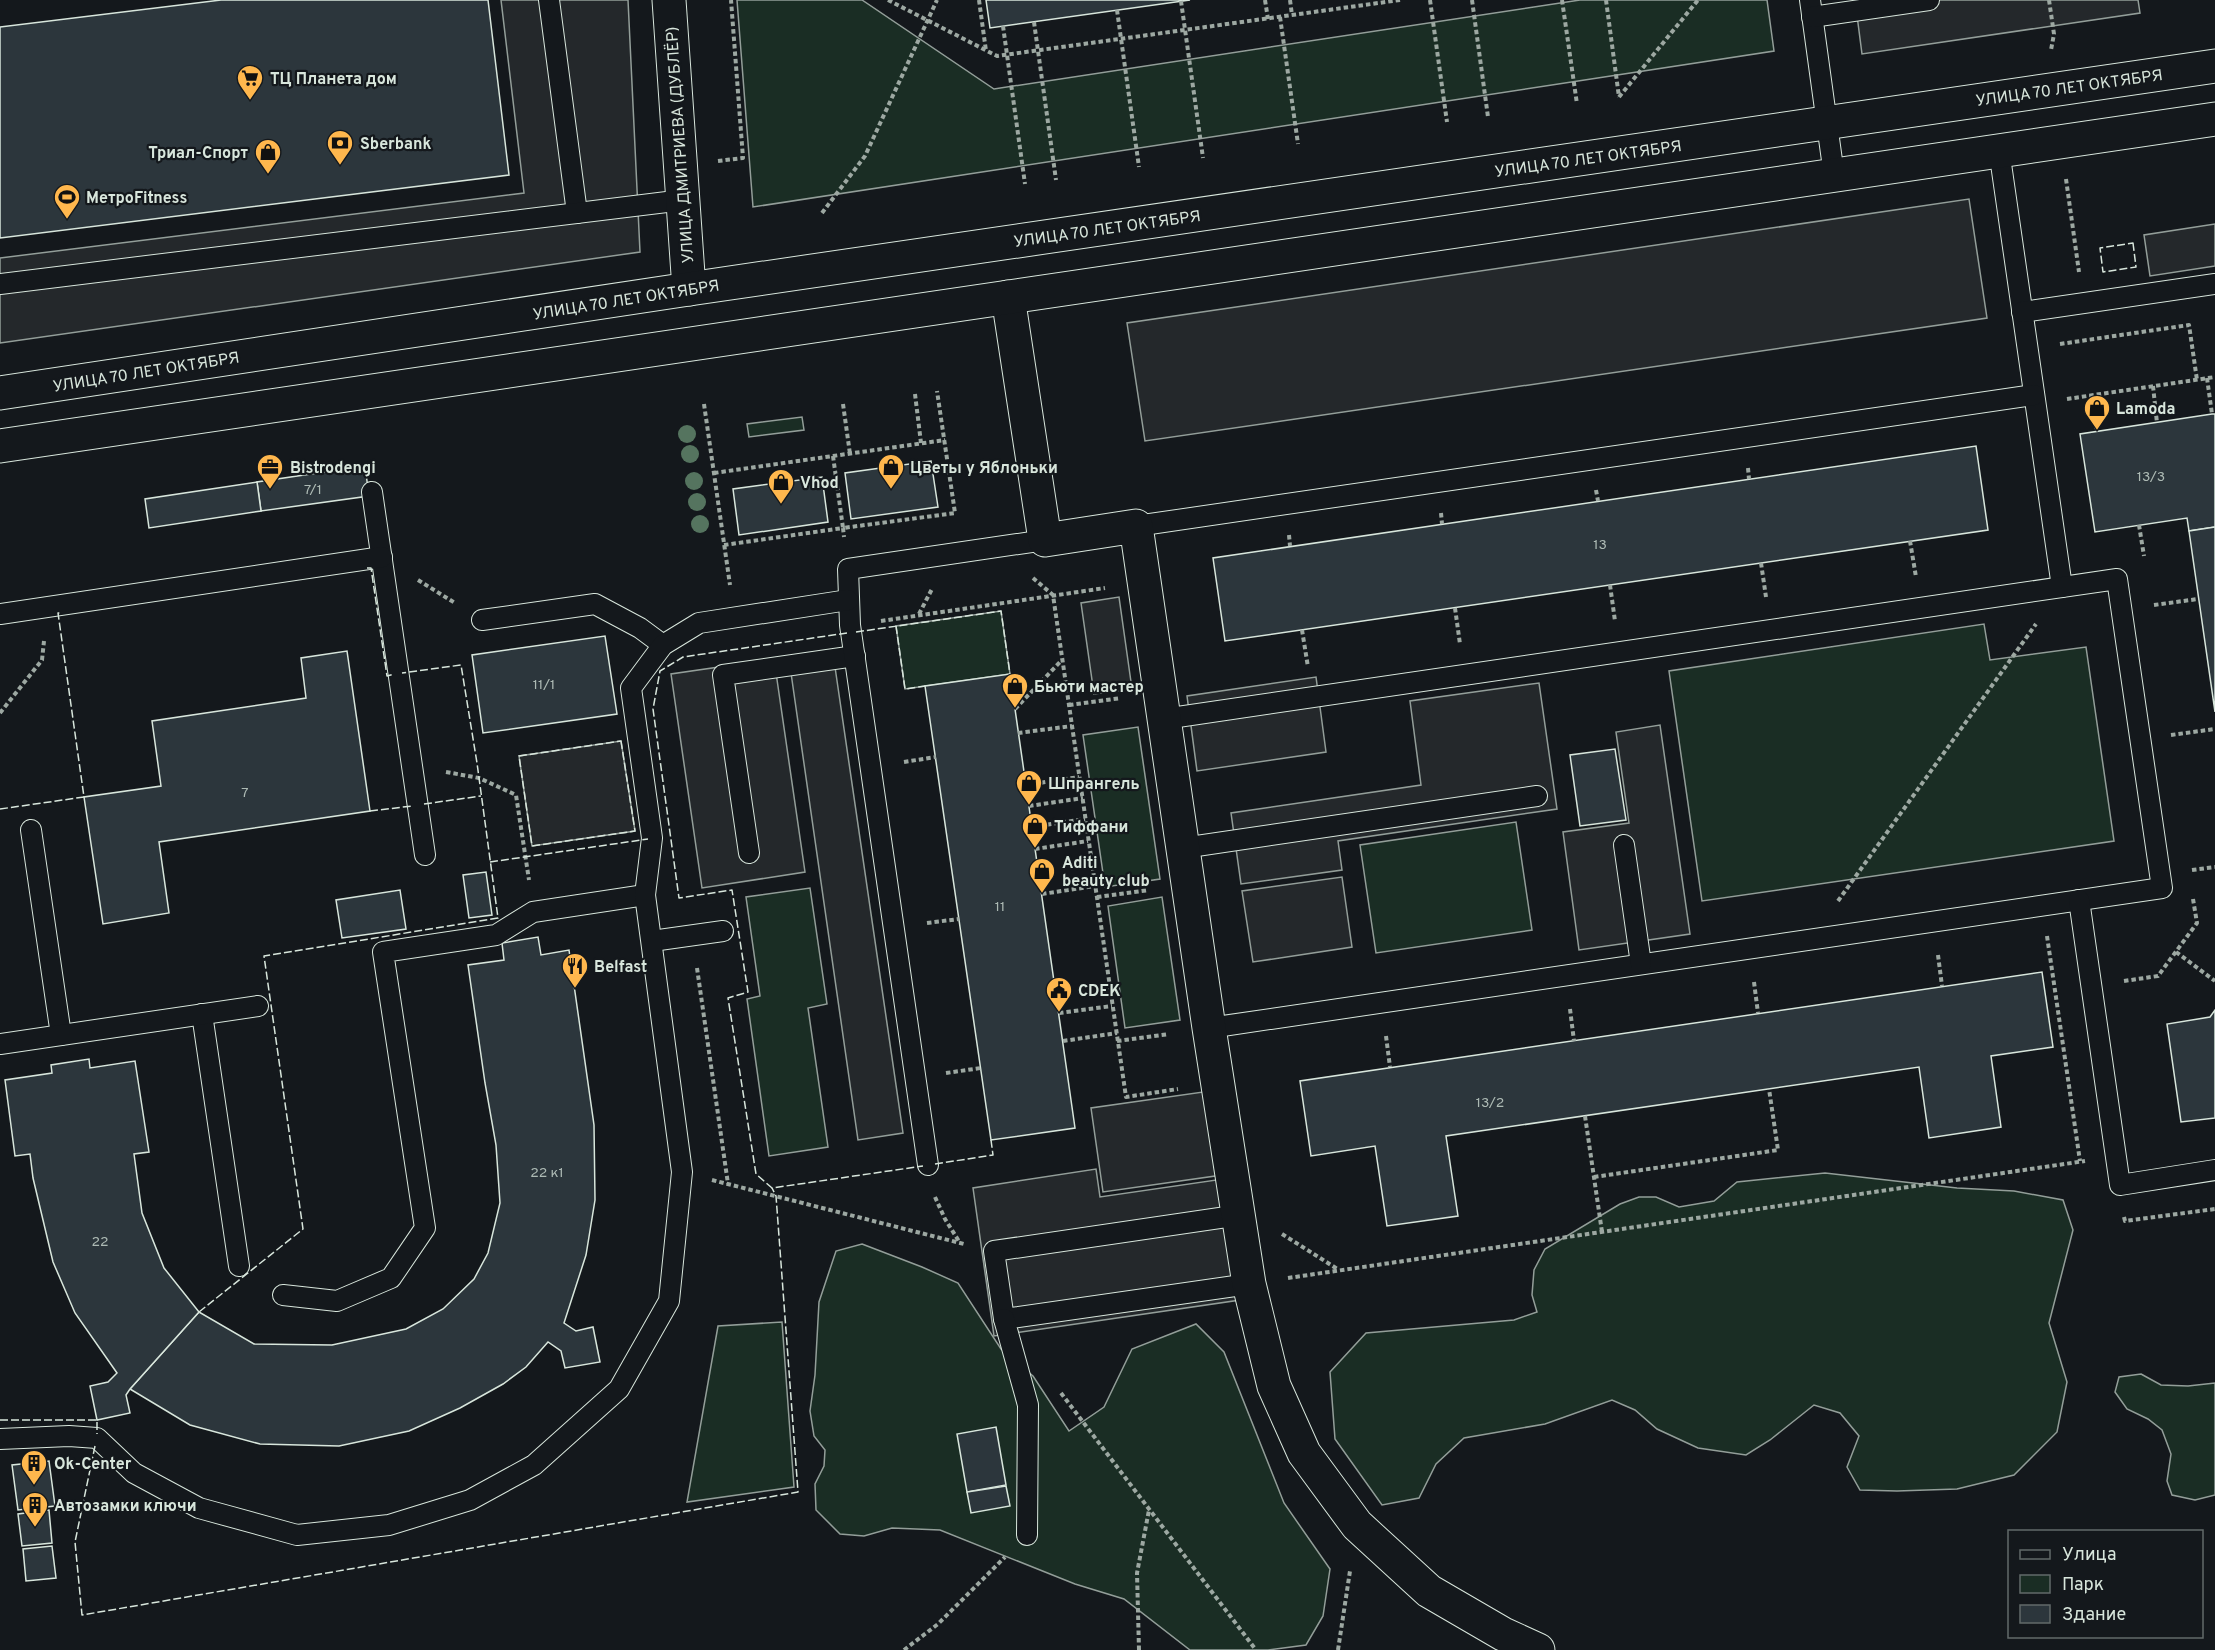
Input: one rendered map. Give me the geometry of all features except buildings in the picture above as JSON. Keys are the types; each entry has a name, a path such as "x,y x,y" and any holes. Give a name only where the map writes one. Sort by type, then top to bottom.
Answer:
{"main road":[{"name":"УЛИЦА ДМИТРИЕВА (ДУБЛЁР)","path":"669,0 689,289"},
{"name":"УЛИЦА 70 ЛЕТ ОКТЯБРЯ","path":"0,393 689,289 2215,66"},
{"path":"0,446 2215,118"},
{"path":"1008,297 1045,540 1136,526 1209,1028 1249,1284 1274,1386 1304,1453 1357,1526 1429,1591 1503,1634 1538,1650"}],"lane":[{"path":"549,0 577,213"},
{"path":"1834,175 1811,9 1929,0"},
{"path":"1999,150 2062,587"},
{"path":"0,284 683,200"},
{"path":"2022,312 2215,284"},
{"path":"1136,526 2034,395"},
{"path":"372,492 425,855"},
{"path":"928,1165 850,625 848,569 1045,540"},
{"path":"0,614 382,557"},
{"path":"1162,705 2117,579 2162,888 1209,1028"},
{"path":"0,1439 69,1436 97,1438 134,1473 199,1508 297,1535 389,1525 470,1500 534,1465 619,1389 669,1301 682,1173 645,895 652,838 631,688 663,645 699,623 848,600"},
{"path":"482,620 594,603 640,628 663,645"},
{"path":"749,854 723,675 855,656"},
{"path":"1183,848 1537,796"},
{"path":"31,830 61,1035"},
{"path":"1623,845 1641,964"},
{"path":"283,1295 337,1301 391,1278 425,1228 383,952 496,935 533,912 645,895"},
{"path":"2079,900 2120,1185 2215,1170"},
{"path":"652,941 723,931"},
{"path":"0,1044 258,1006"},
{"path":"202,1014 239,1266"},
{"path":"1027,1535 1028,1405 1004,1319 994,1251 1240,1215"},
{"path":"1004,1319 1249,1284"}],"path":[{"path":"731,0 743,158"},
{"path":"888,0 997,57 1373,2 1400,0"},
{"path":"822,213 864,156 937,0"},
{"path":"979,0 987,51"},
{"path":"1265,0 1268,19"},
{"path":"1290,0 1292,15"},
{"path":"1430,0 1447,122"},
{"path":"1472,0 1488,117"},
{"path":"1562,0 1577,104"},
{"path":"1606,0 1619,98 1698,0"},
{"path":"2049,0 2054,34 2050,58"},
{"path":"1181,1 1203,158"},
{"path":"1117,10 1139,167"},
{"path":"1280,17 1298,144"},
{"path":"1034,22 1056,180"},
{"path":"1003,26 1025,184"},
{"path":"2065,172 2083,303"},
{"path":"2056,345 2189,325 2197,380"},
{"path":"2062,399 2215,377"},
{"path":"2207,378 2212,414"},
{"path":"2152,386 2157,423"},
{"path":"724,545 954,513 938,391"},
{"path":"915,394 921,444"},
{"path":"2091,395 2097,431"},
{"path":"704,404 734,617"},
{"path":"843,404 850,454"},
{"path":"714,473 945,440"},
{"path":"832,456 848,569"},
{"path":"2139,525 2144,556"},
{"path":"382,557 482,620"},
{"path":"850,625 1144,582"},
{"path":"1811,940 2062,587"},
{"path":"1053,596 1125,1097 1218,1083"},
{"path":"2151,606 2198,599"},
{"path":"0,713 42,660 47,607"},
{"path":"1015,709 1062,660"},
{"path":"1069,705 1162,705"},
{"path":"1018,733 1072,726"},
{"path":"2169,736 2215,729"},
{"path":"412,768 479,778 516,795 533,912"},
{"path":"1026,785 1079,777"},
{"path":"1029,806 1083,798"},
{"path":"1032,827 1085,819"},
{"path":"1035,849 1088,841"},
{"path":"2189,871 2215,867"},
{"path":"1096,897 1188,884"},
{"path":"1042,894 1095,886"},
{"path":"2122,981 2158,976 2197,923"},
{"path":"2046,926 2080,1161"},
{"path":"692,935 728,1184 960,1244 934,1194 928,1165"},
{"path":"2176,952 2215,981"},
{"path":"1939,964 1942,986"},
{"path":"1755,991 1758,1013"},
{"path":"1059,1013 1112,1006"},
{"path":"1571,1018 1574,1041"},
{"path":"1117,1041 1209,1028"},
{"path":"1063,1041 1117,1034"},
{"path":"1388,1045 1390,1067"},
{"path":"1594,1177 1778,1150 1769,1089"},
{"path":"1585,1116 1602,1232"},
{"path":"1249,1284 2116,1156"},
{"path":"1054,1384 1256,1650"},
{"path":"1139,1650 1137,1573 1149,1509"},
{"path":"1338,1650 1357,1526"},
{"path":"904,1650 938,1624 1027,1535"}],"green space":[{"path":"737,0 862,0 994,89 1580,0 1767,0 1774,51 753,207"},
{"path":"802,417 804,430 749,437 747,424"},
{"path":"1001,611 1010,674 905,689 896,626"},
{"path":"1984,624 1990,660 2086,647 2114,841 1702,901 1669,671"},
{"path":"1138,727 1160,879 1105,887 1083,735"},
{"path":"1516,822 1532,930 1376,953 1360,845"},
{"path":"810,888 827,1004 808,1008 828,1147 769,1156 747,999 760,996 746,897"},
{"path":"1162,897 1180,1020 1125,1028 1108,906"},
{"path":"1825,1173 1957,1188 2014,1191 2063,1200 2073,1230 2049,1323 2067,1382 2057,1432 2014,1475 1957,1489 1860,1490 1847,1467 1859,1436 1840,1413 1814,1405 1770,1440 1746,1455 1698,1448 1657,1429 1635,1410 1612,1400 1545,1424 1464,1438 1436,1464 1419,1498 1382,1505 1335,1439 1330,1372 1366,1333 1514,1320 1537,1312 1532,1295 1534,1270 1545,1249 1620,1204 1639,1197 1656,1197 1679,1207 1714,1201 1737,1182"},
{"path":"862,1244 958,1283 1001,1349 1033,1376 1069,1431 1104,1407 1132,1349 1196,1324 1224,1352 1284,1503 1330,1569 1323,1616 1306,1645 1268,1650 1190,1650 1124,1599 1075,1584 940,1530 892,1528 864,1536 840,1534 816,1510 815,1484 824,1466 825,1450 814,1436 810,1411 815,1375 819,1302 836,1251"},
{"path":"782,1322 794,1487 687,1502 718,1326"},
{"path":"2141,1374 2161,1385 2188,1386 2215,1383 2215,1495 2195,1500 2172,1495 2167,1481 2171,1454 2162,1430 2148,1419 2127,1409 2115,1392 2119,1377"}],"shaded area":[{"path":"501,0 628,0 640,252 0,343 0,258 524,193"},
{"path":"1855,0 2138,0 2140,13 1862,54"},
{"path":"1969,199 1987,318 1145,441 1127,323"},
{"path":"2215,224 2215,266 2150,276 2144,235"},
{"path":"1119,597 1132,689 1094,694 1081,603"},
{"path":"774,659 805,872 702,888 671,674"},
{"path":"835,667 903,1133 858,1140 791,673"},
{"path":"1316,677 1326,752 1197,771 1187,696"},
{"path":"1539,683 1557,809 1338,841 1342,870 1241,884 1231,813 1421,785 1410,701"},
{"path":"1660,725 1690,934 1579,950 1563,832 1629,823 1616,732"},
{"path":"621,741 635,831 532,846 519,756"},
{"path":"1342,877 1352,947 1253,962 1242,891"},
{"path":"1210,1091 1222,1175 1103,1192 1091,1108"},
{"path":"1096,1169 1100,1197 1223,1179 1240,1300 994,1336 973,1188"}],"fence":[{"path":"2133,243 2136,267 2103,272 2100,248 2133,243"},
{"path":"367,568 371,568 387,676 394,674"},
{"path":"856,632 1001,611 1010,674"},
{"path":"0,809 84,797 58,613 61,613"},
{"path":"896,626 905,689 925,686"},
{"path":"847,633 683,657 660,671 653,709 679,898 732,890 748,992 728,998 756,1174 772,1188 923,1166"},
{"path":"199,1312 303,1229 264,956 498,918 461,665 402,673"},
{"path":"621,741 635,831 532,846 519,756 621,741"},
{"path":"424,804 481,796"},
{"path":"370,811 412,806"},
{"path":"490,862 648,839"},
{"path":"935,1164 993,1155 991,1140"},
{"path":"95,1446 75,1542 82,1615 798,1492 776,1196 772,1188"},
{"path":"0,1420 97,1420 97,1434"}],"place":[{"name":"ТЦ Планета дом","path":"250,101"},
{"name":"Sberbank","path":"340,166"},
{"name":"Триал-Спорт","path":"268,175"},
{"name":"МетроFitness","path":"67,220"},
{"name":"Lamoda","path":"2097,431"},
{"name":"Bistrodengi","path":"270,490"},
{"name":"Цветы у Яблоньки","path":"891,490"},
{"name":"Vhod","path":"781,505"},
{"name":"Бьюти мастер","path":"1015,709"},
{"name":"Шпрангель","path":"1029,806"},
{"name":"Тиффани","path":"1035,849"},
{"name":"Aditi beauty club","path":"1042,894"},
{"name":"Belfast","path":"575,989"},
{"name":"CDEK","path":"1059,1013"},
{"name":"Ok-Center","path":"34,1486"},
{"name":"Автозамки ключи","path":"35,1528"}]}
